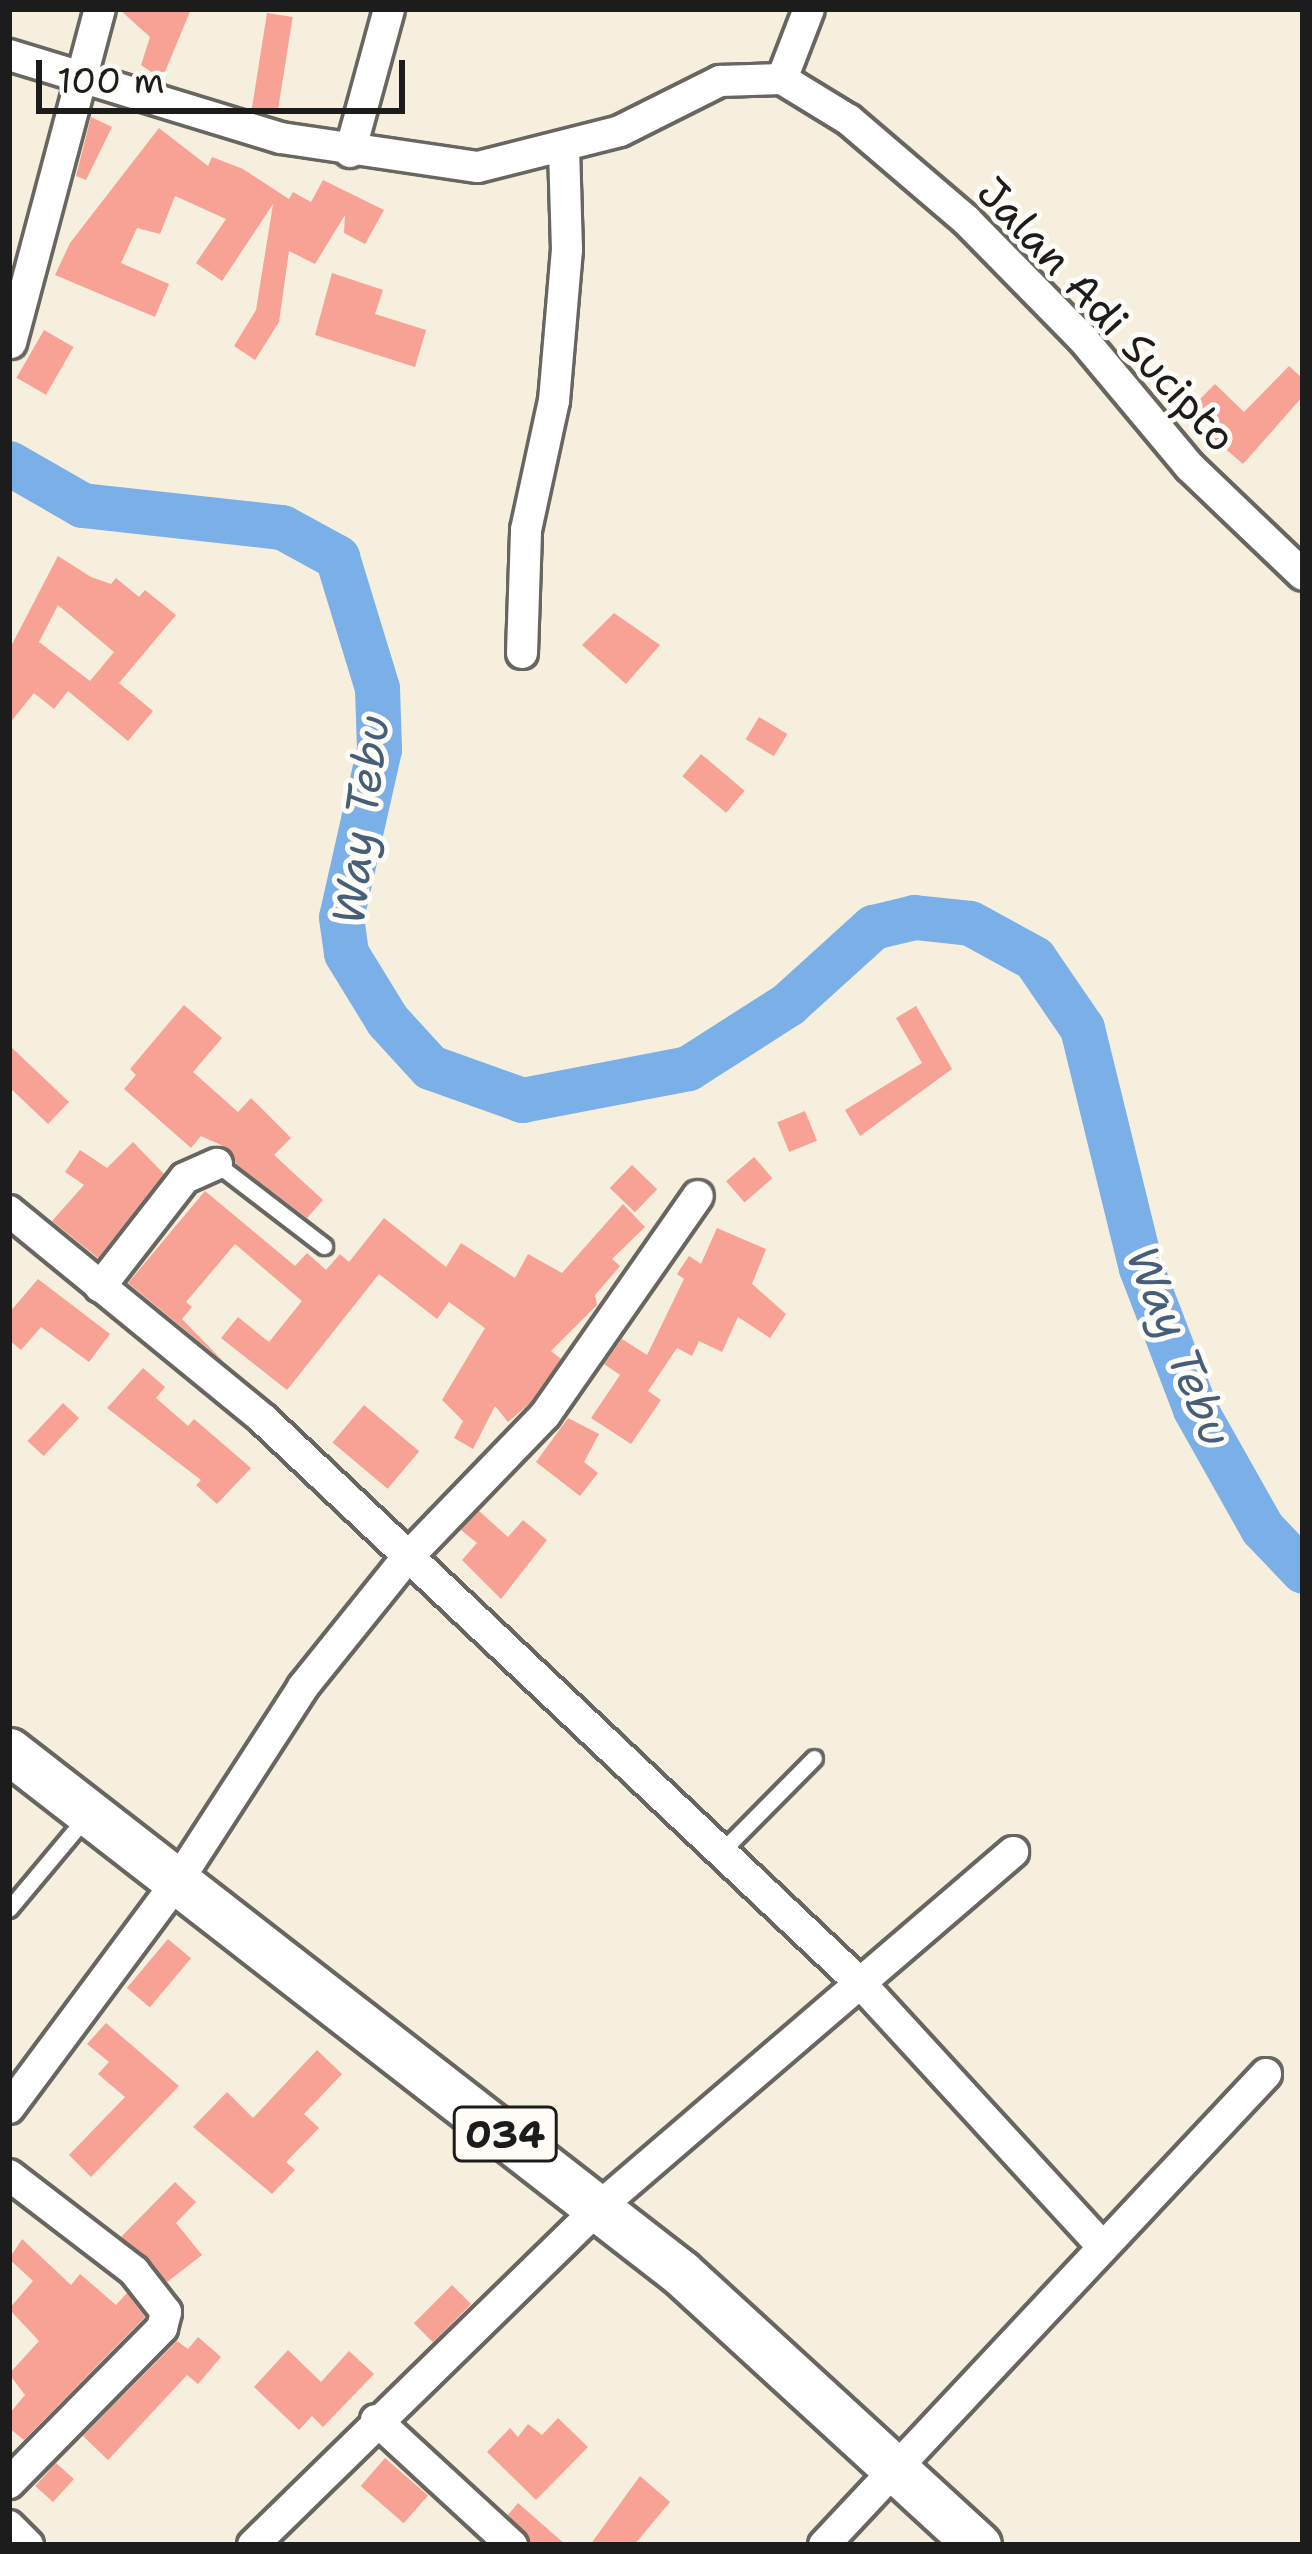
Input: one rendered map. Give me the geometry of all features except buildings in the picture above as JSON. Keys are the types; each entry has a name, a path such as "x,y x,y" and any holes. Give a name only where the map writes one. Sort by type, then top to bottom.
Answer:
{"main road":[{"name":"034","path":"9,1751 598,2208 898,2466 977,2545"}],"street":[{"path":"11,343 100,9"},
{"path":"350,152 388,9"},
{"path":"9,55 350,152 478,166 564,151 720,81 782,80 809,9"},
{"name":"Jalan Adi Sucipto","path":"782,80 864,130 966,220 1042,294 1190,467 1303,575"},
{"path":"522,653 526,530 554,401 567,250 564,151"},
{"path":"100,1288 185,1178 217,1164"},
{"path":"9,2108 179,1879 303,1687 406,1559 544,1414 698,1196"},
{"path":"9,1211 264,1420 718,1855 862,1985 1103,2247"},
{"path":"254,2545 376,2420 598,2208 1013,1852"},
{"path":"824,2545 1266,2074"},
{"path":"9,2175 134,2271 166,2312 162,2329 9,2483"},
{"path":"376,2420 512,2545"},
{"path":"9,2526 28,2545"}],"lane":[{"path":"217,1164 324,1246"},
{"path":"718,1855 814,1758"},
{"path":"9,1910 91,1811"}],"waterway":[{"name":"Way Tebu","path":"9,463 82,505 282,527 337,557 377,688 379,749 341,917 346,953 387,1020 430,1067 522,1100 688,1068 788,1004 873,927 914,917 970,923 1034,958 1082,1028 1141,1268 1195,1409 1262,1528 1303,1571"}]}
